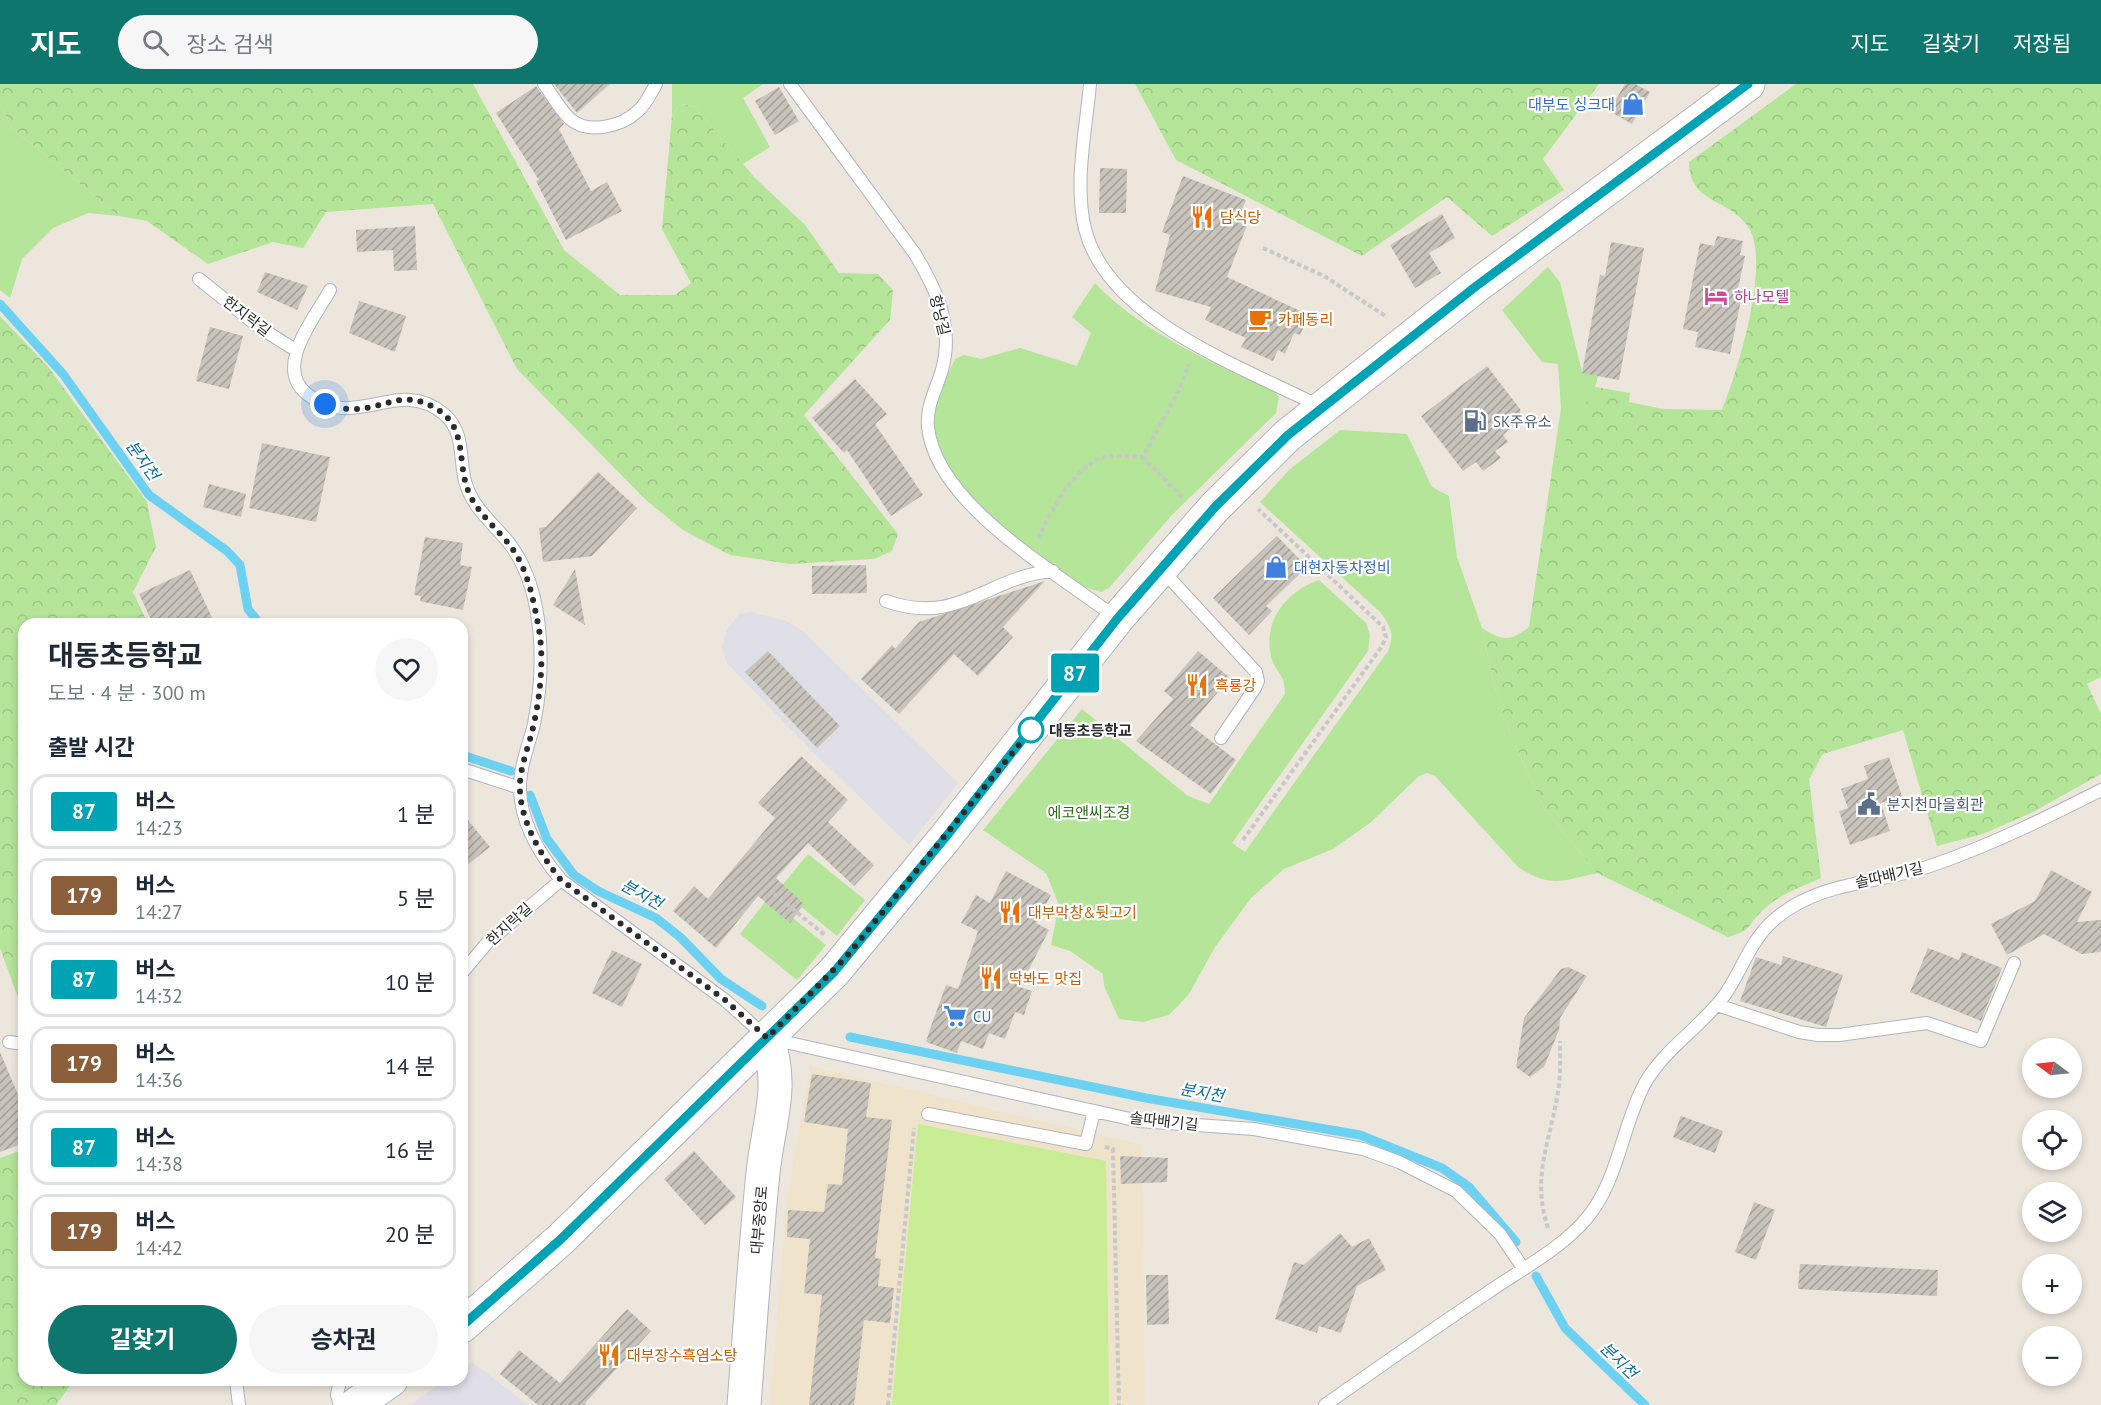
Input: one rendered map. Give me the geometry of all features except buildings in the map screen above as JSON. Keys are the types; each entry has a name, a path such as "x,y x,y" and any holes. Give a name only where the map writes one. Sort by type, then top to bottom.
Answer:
{"main road":[{"path":"468,1321 561,1239 834,972 888,908 1117,619 1203,520 1288,435 1410,337 1748,84"},
{"name":"대부중앙로","path":"744,1405 763,1170 777,1083 775,1059 767,1038"},
{"path":"355,1405 382,1386"}],"lane":[{"path":"544,84 570,118 580,125 596,128 610,126 638,111 656,84"},
{"name":"항낭길","path":"790,84 915,254 935,290 947,331 942,372 929,406 928,426 938,462 966,502 989,523 1117,619"},
{"path":"1090,84 1082,202 1085,228 1094,255 1108,278 1139,309 1197,343 1322,407"},
{"name":"한지락길","path":"199,279 259,327 297,351"},
{"path":"330,290 297,351 293,377 300,388 313,398 338,408 353,409 407,398 435,408 454,426 460,440 469,494 512,547 522,566 539,627 541,676 520,789 524,811 546,863 561,880 725,1000 767,1038"},
{"path":"1161,569 1256,672 1258,681 1256,688 1221,738"},
{"path":"886,601 916,609 950,607 1020,577 1053,571"},
{"path":"468,771 520,789"},
{"name":"솔따배기길","path":"1325,1405 1557,1244 1586,1219 1598,1202 1643,1086 1656,1066 1717,1005 1760,935 1775,919 1803,900 1840,886 1930,866 2035,823 2101,790"},
{"name":"한지락길","path":"468,966 487,943 561,880"},
{"path":"1717,1005 1799,1032 1818,1035 1848,1034 1927,1023 1982,1041 2014,963"},
{"name":"솔따배기길","path":"767,1038 1138,1121 1254,1129 1329,1141 1399,1162 1435,1178 1463,1197 1500,1234 1523,1268"},
{"path":"9,1042 18,1043"},
{"path":"928,1114 1086,1144 1094,1111"},
{"path":"237,1386 240,1405"},
{"path":"240,1405 243,1386"},
{"path":"338,1386 337,1395 340,1405"}],"path":[{"path":"1263,248 1324,276 1356,296 1410,337"},
{"path":"1143,457 1179,390 1197,343"},
{"path":"1030,553 1059,500 1080,472 1102,457 1143,457 1203,520"},
{"path":"1243,840 1382,646 1386,637 1383,627 1250,502"},
{"path":"774,894 826,936"},
{"path":"1557,1244 1543,1212 1539,1191 1541,1164 1558,1091 1560,1041"},
{"path":"888,1405 915,1111 928,1114"},
{"path":"1086,1144 1113,1149 1119,1405"}],"shaded area":[{"path":"750,612 786,621 805,633 958,783 909,845 799,738 727,663 722,646 727,630 739,614"},
{"path":"810,1066 1142,1145 1145,1405 770,1405 786,1207"},
{"path":"472,1362 528,1405 410,1405 437,1386 468,1386 468,1365"}],"green space":[{"path":"0,84 473,84 564,250 620,295 675,295 691,283 662,229 672,115 680,104 694,106 755,178 805,225 839,273 878,274 893,290 890,320 804,415 898,534 892,551 874,559 790,564 730,555 683,530 646,500 517,369 433,204 326,212 303,248 273,242 208,264 147,221 119,216 11,127 0,103"},
{"path":"672,84 763,84 743,98 770,147 743,164 694,106 680,104 672,115"},
{"path":"1135,84 1599,84 1543,159 1564,190 1492,236 1447,197 1362,256 1176,160"},
{"path":"1796,84 2101,84 2101,677 2087,684 2101,714 2101,774 2033,812 1983,834 1937,846 1903,730 1823,754 1809,779 1821,878 1776,900 1763,910 1746,929 1728,937 1597,873 1544,808 1511,736 1493,681 1482,628 1506,638 1529,627 1553,463 1595,387 1630,393 1629,402 1663,409 1722,410 1736,370 1750,316 1756,263 1754,241 1747,225 1739,216 1702,193 1695,185 1689,162"},
{"path":"0,103 11,127 119,216 88,213 53,228 22,259 10,298 0,290"},
{"path":"1548,267 1560,282 1582,372 1598,376 1591,399 1553,463 1561,408 1558,364 1542,362 1502,310"},
{"path":"1095,283 1113,300 1156,331 1203,358 1274,391 1279,397 1276,413 1171,516 1109,588 1101,592 1080,586 1013,535 969,493 951,470 939,445 934,420 938,396 955,359 964,355 981,359 1020,348 1077,366 1091,333 1072,317"},
{"path":"0,316 49,368 147,502 156,547 133,592 145,618 18,618 18,998 0,948"},
{"name":"에코앤씨조경","path":"1340,430 1407,434 1432,487 1449,496 1457,557 1482,628 1493,681 1511,736 1544,808 1597,873 1556,881 1529,874 1518,867 1435,776 1427,773 1419,776 1370,823 1333,849 1284,869 1251,898 1215,947 1189,994 1169,1015 1143,1022 1119,1019 1104,986 1103,974 1070,951 1051,945 1059,905 1046,873 983,830 1082,709 1188,796 1209,804 1285,694 1282,677 1271,656 1269,643 1274,619 1288,599 1297,591 1319,580 1366,623 1370,635 1368,651 1232,843 1245,852 1388,651 1390,645 1391,631 1380,612 1260,502 1289,470"},
{"path":"808,854 865,900 837,936 779,889"},
{"path":"768,898 826,945 797,980 740,934"},
{"path":"918,1124 1106,1161 1109,1405 892,1405"},
{"path":"18,1151 18,1386 70,1386 56,1405 0,1405 0,1158"}],"waterway":[{"name":"분지천","path":"0,304 63,374 149,495 227,551 240,565 248,609 255,618"},
{"name":"분지천","path":"468,757 511,771"},
{"name":"분지천","path":"530,795 547,839 574,875 598,891 656,918 680,937 721,979 762,1006"},
{"name":"분지천","path":"850,1037 1146,1098 1360,1135 1442,1168 1469,1187 1516,1242"},
{"name":"분지천","path":"1536,1276 1565,1328 1645,1405"}],"bus line":[{"name":"87","path":"468,1321 551,1249 834,972 945,838 1117,619 1215,507 1288,435 1371,367 1475,287 1748,84"}],"place":[{"name":"대부도 싱크대","path":"1633,104"},
{"name":"담식당","path":"1202,217"},
{"name":"하나모텔","path":"1716,296"},
{"name":"카페동리","path":"1260,319"},
{"name":"SK주유소","path":"1475,421"},
{"name":"대현자동차정비","path":"1276,567"},
{"name":"흑룡강","path":"1197,685"},
{"name":"대동초등학교","path":"1031,730"},
{"name":"분지천마을회관","path":"1869,804"},
{"name":"대부막창&뒷고기","path":"1010,912"},
{"name":"딱봐도 맛집","path":"991,978"},
{"name":"CU","path":"955,1016"},
{"name":"대부장수흑염소탕","path":"609,1355"}],"route":[{"path":"325,404 353,409 407,398 421,401 435,408 446,415 454,426 460,440 469,494 477,507 512,547 522,566 539,627 541,676 534,724 521,775 520,789 524,811 537,846 546,863 561,880 586,896 651,948 725,1000 767,1038 834,972 1031,730"}]}
